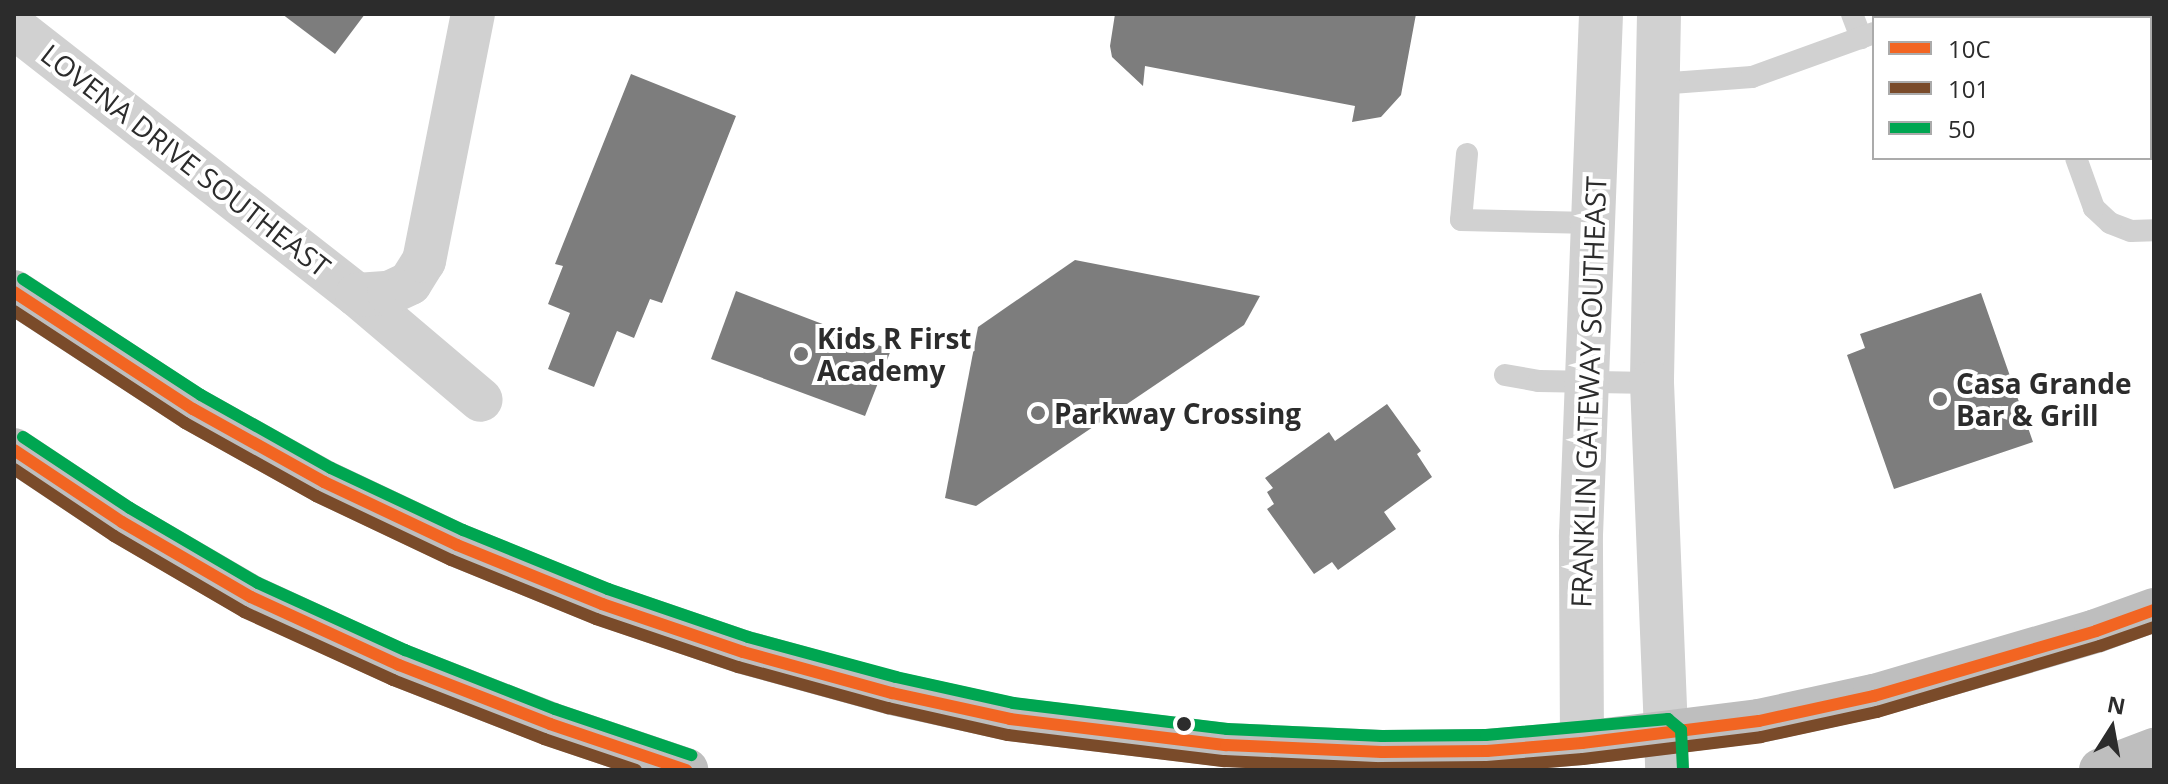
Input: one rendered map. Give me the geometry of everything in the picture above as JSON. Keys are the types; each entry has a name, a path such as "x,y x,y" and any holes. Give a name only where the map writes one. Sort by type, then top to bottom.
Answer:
{"highway":[{"path":"14,292 193,409 324,482 457,545 573,593 743,652 892,693 1010,719 1119,735 1226,745 1382,752 1487,751 1582,757 1666,752 1759,721 1874,696 2096,631 2154,610"},
{"path":"14,450 122,522 251,597 399,665 550,724 686,770"},
{"path":"2101,770 2154,750"}],"street":[{"name":"LOVENA DRIVE SOUTHEAST","path":"357,295 389,293 410,283 424,261 473,14"},
{"name":"FRANKLIN GATEWAY SOUTHEAST","path":"1582,757 1581,549 1601,14"},
{"path":"1659,14 1652,383 1666,752"},
{"name":"LOVENA DRIVE SOUTHEAST","path":"14,27 357,295 481,400"}],"lane":[{"path":"1658,84 1752,77 1867,35 1852,14"},
{"path":"1467,154 1461,220 1592,223"},
{"path":"2077,160 2094,208 2110,223 2131,231 2154,230"},
{"path":"1505,375 1539,381 1652,383"}],"building":[{"path":"282,14 365,14 335,54"},
{"path":"1115,14 1416,14 1401,95 1381,117 1352,122 1355,106 1145,66 1143,86 1112,57 1110,46"},
{"path":"631,74 736,116 662,303 650,299 634,338 617,331 594,387 548,369 570,313 548,304 563,266 555,264"},
{"name":"Parkway Crossing","path":"1075,260 1260,296 1244,325 976,506 945,498 978,327"},
{"name":"Kids R First Academy","path":"736,291 891,350 865,416 711,359"},
{"name":"Casa Grande Bar & Grill","path":"1981,293 2033,442 1894,489 1847,355 1865,348 1860,334"},
{"path":"1387,404 1421,451 1417,454 1432,477 1384,512 1396,529 1338,570 1332,562 1314,574 1267,509 1274,504 1267,492 1273,488 1265,478 1329,432 1335,441"}],"transit line":[{"name":"50","path":"23,279 201,395 331,468 463,530 608,589 748,637 896,677 1013,703 1227,729 1382,736 1486,735 1668,719 1681,730 1683,770"},
{"name":"10C","path":"14,292 193,409 324,482 457,545 602,604 743,652 892,693 1010,719 1226,745 1382,752 1487,751 1582,743 1759,721 1874,696 2096,631 2154,610"},
{"name":"101","path":"14,311 185,423 316,496 451,560 596,619 738,667 888,708 1008,735 1224,761 1381,768 1487,767 1583,759 1761,737 1877,712 2154,627"},
{"name":"50","path":"23,437 130,508 258,583 405,650 555,709 691,755"},
{"name":"10C","path":"14,450 122,522 251,597 399,665 550,724 686,770"},
{"name":"101","path":"14,469 114,536 244,612 393,680 544,739 636,770"}],"place":[{"name":"Kids R First Academy","path":"801,354"},
{"name":"Casa Grande Bar & Grill","path":"1940,399"},
{"name":"Parkway Crossing","path":"1038,413"}]}
